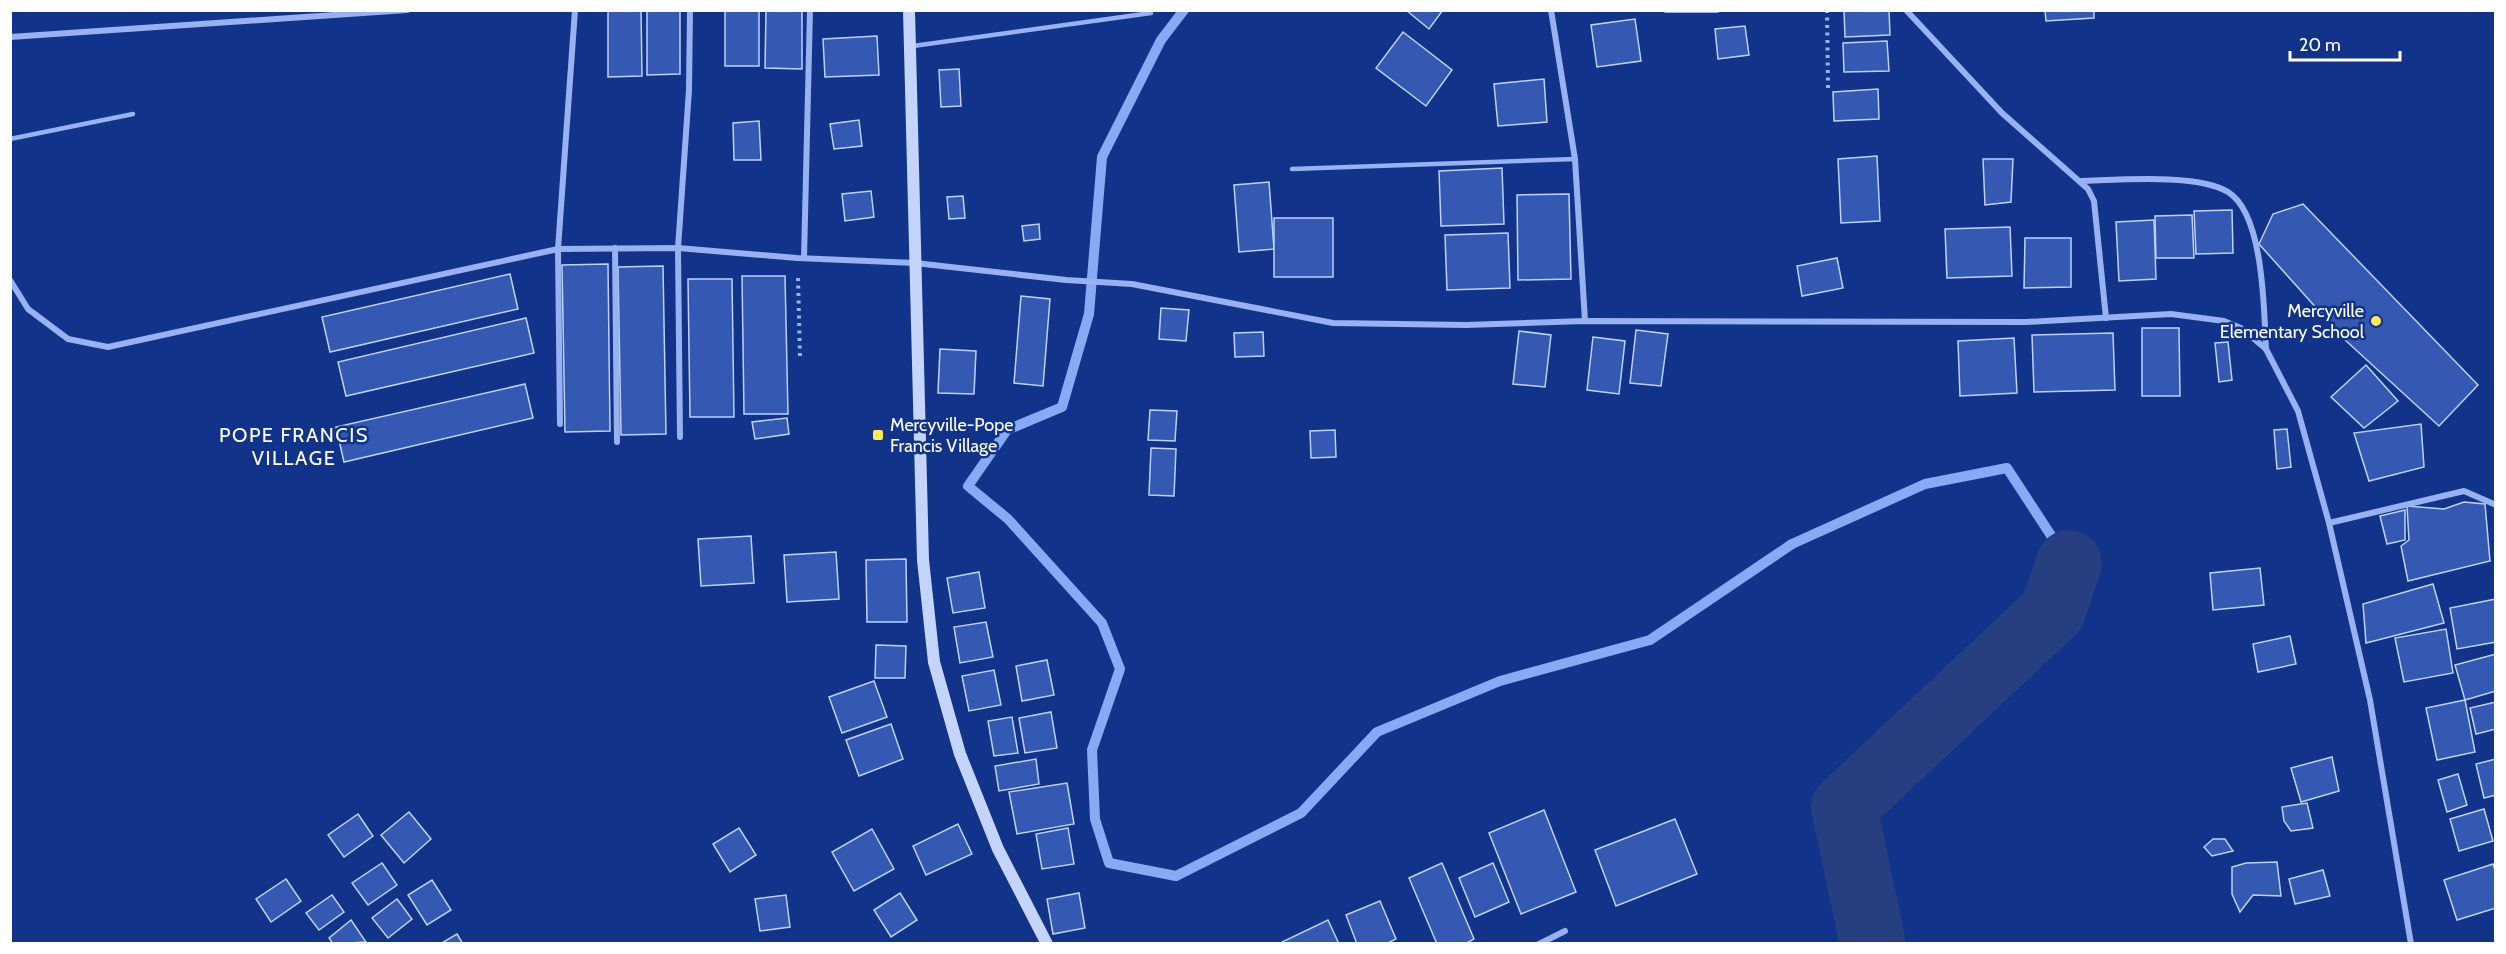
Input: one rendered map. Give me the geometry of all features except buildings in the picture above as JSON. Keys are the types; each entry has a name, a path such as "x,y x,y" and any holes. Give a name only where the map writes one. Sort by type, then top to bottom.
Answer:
{"street":[{"path":"10,37 407,10"},
{"path":"560,424 558,249 575,10"},
{"path":"680,437 678,248 689,90 690,10"},
{"path":"801,258 810,10"},
{"path":"909,10 922,560 934,662 960,754 998,849 1047,944"},
{"path":"1551,10 1575,159 1585,321"},
{"path":"1666,10 1717,10"},
{"path":"1906,10 2002,113 2081,181 2094,201 2106,318"},
{"path":"2081,181 2181,180 2228,191 2240,204 2249,220 2256,248 2262,285 2266,349"},
{"path":"615,248 617,442"},
{"path":"10,280 28,309 68,339 108,347 558,249 615,248 678,248 801,258 915,263 1066,280 1132,284 1333,323 1466,325 1585,321 2026,322 2171,314 2224,321 2241,328 2266,349 2298,411 2329,523 2370,700 2410,944"},
{"path":"2329,523 2464,491 2496,505"},
{"path":"1539,944 1565,931"}],"lane":[{"path":"910,47 1150,13"},
{"path":"10,139 134,114"},
{"path":"1292,169 1575,159"}],"path":[{"path":"1827,10 1828,89"},
{"path":"800,358 801,258"}],"waterway":[{"path":"1184,10 1161,40 1102,157 1089,314 1062,407 1007,430 968,486 1008,519 1102,623 1120,669 1092,750 1095,819 1109,863 1176,876 1301,813 1377,732 1500,681 1650,640 1792,544 1925,484 2007,468 2069,563"},
{"path":"1873,944 1844,807 2053,611 2069,563"}],"place":[{"name":"Mercyville Elementary School","path":"2376,321"},
{"name":"Mercyville-Pope Francis Village","path":"878,435"}],"district":[{"name":"POPE FRANCIS VILLAGE","path":"294,446"}]}
